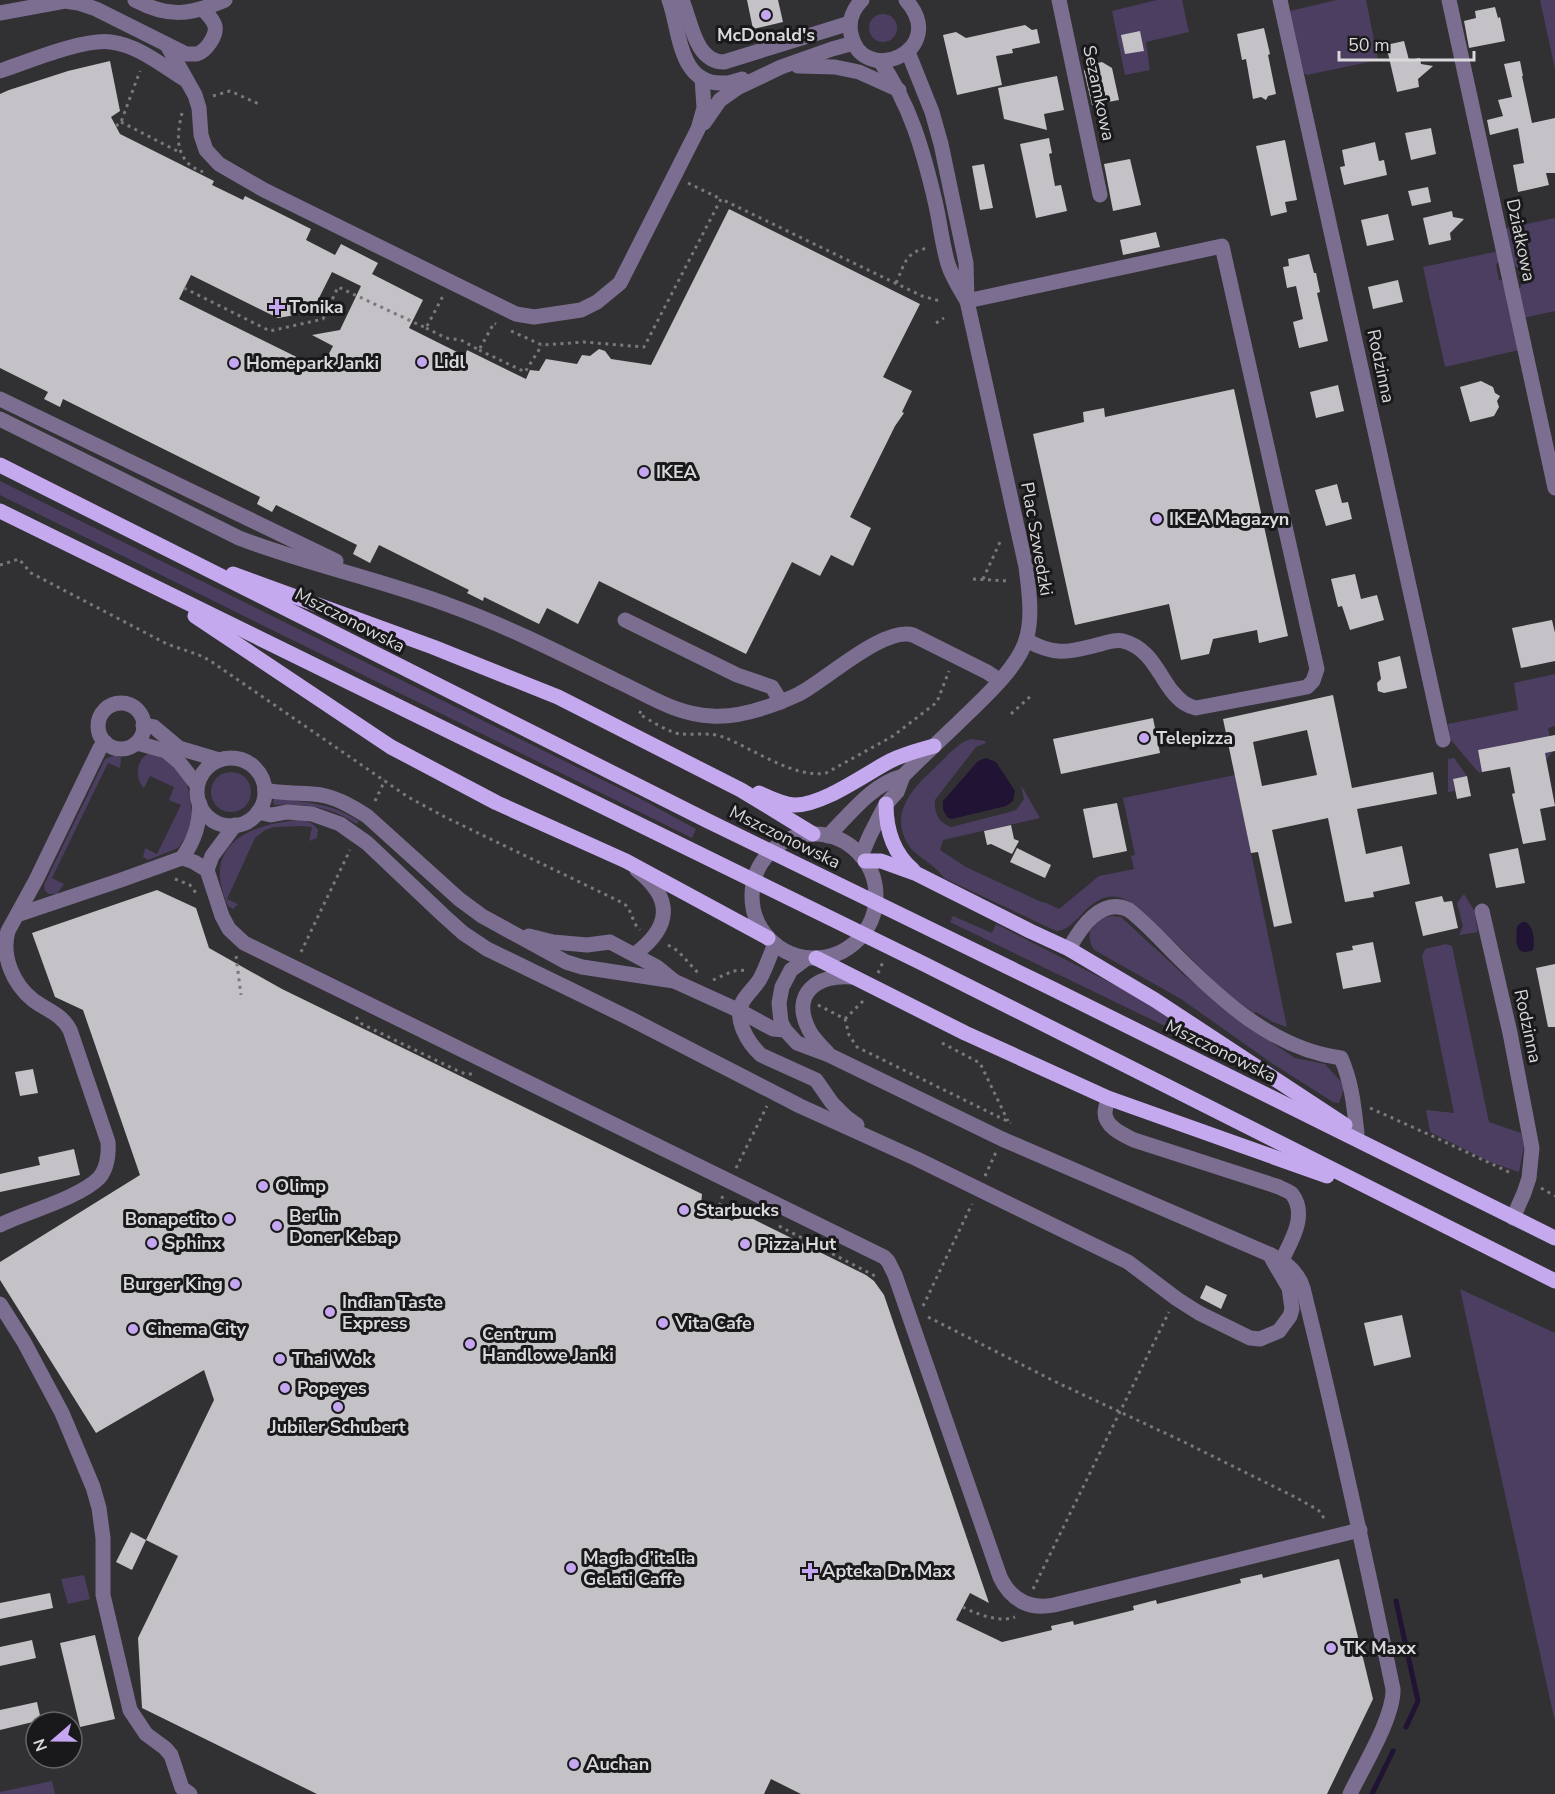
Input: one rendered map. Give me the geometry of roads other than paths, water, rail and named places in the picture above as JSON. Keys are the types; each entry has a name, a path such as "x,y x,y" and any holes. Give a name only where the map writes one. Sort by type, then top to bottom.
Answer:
{"main road":[{"name":"Mszczonowska","path":"0,465 706,820 1555,1238"},
{"path":"0,511 693,849 1555,1282"},
{"path":"155,544 433,647 558,697 741,790 821,835"},
{"path":"145,583 391,747 497,803 626,861 771,941"},
{"path":"741,790 755,792 794,805 810,802 837,791 891,760 934,746"},
{"path":"886,804 887,823 895,848 907,865 917,874"},
{"path":"863,859 881,861 917,874 1069,949 1155,1000 1397,1160"},
{"path":"812,958 965,1033 1108,1098 1386,1197"}],"street":[{"path":"135,0 166,12 203,9 225,0"},
{"path":"669,0 683,54 696,74 713,83 724,84 762,75"},
{"path":"682,0 703,53 716,62 724,62 850,22"},
{"path":"862,0 852,14 850,22 854,44 869,58 880,61 895,60 908,52 915,43 919,32 918,20 914,9 906,0"},
{"name":"Sezamkowa","path":"1059,0 1100,195"},
{"name":"Rodzinna","path":"1280,0 1443,740"},
{"name":"Działkowa","path":"1449,0 1555,488"},
{"path":"0,13 65,1 78,3 96,9 186,54 198,54 212,41 215,27 203,9"},
{"path":"0,71 84,45 112,42 135,50 186,80"},
{"path":"698,129 727,93 781,67 832,49 854,44"},
{"path":"167,45 195,95 199,108 201,135 206,150 219,164 264,190 516,314 534,318 581,310 597,302 620,283 698,129 704,108 702,78"},
{"name":"Plac Szwedzki","path":"903,776 985,697 1014,663 1026,640 1030,609 1026,567 967,301 966,263 941,144 932,112 908,52"},
{"name":"Plac Szwedzki","path":"880,61 899,90 922,150 948,264 967,301"},
{"path":"781,67 835,67 859,72 899,90"},
{"path":"967,301 1222,246 1317,669 1313,681 1307,687 1196,708 1184,703 1153,661 1135,646 1126,642 1115,640 1058,653 1026,640"},
{"path":"0,399 371,579"},
{"path":"0,419 239,538 269,550 454,606 685,713 715,717 752,711 781,702 801,693 886,638 900,634 913,635 999,680"},
{"path":"626,620 737,675 772,687 781,702"},
{"path":"123,704 130,705 141,715 143,725 141,737 137,743 131,747 116,749 100,736 98,723 104,711 109,707 123,704"},
{"path":"143,725 154,727 179,748 219,760"},
{"path":"0,1225 85,1188 99,1178 103,1172 109,1151 108,1142 67,1025 55,1013 28,995 10,969 6,940 8,931 105,742"},
{"path":"137,743 166,751 179,762 197,785 203,812 217,823 235,825 244,823 258,812 265,790 259,773 253,766 228,758 219,760 206,769 197,785"},
{"path":"863,859 870,835 886,804 897,792 903,776"},
{"path":"821,835 871,793 891,779 903,776"},
{"path":"265,790 283,794 315,794 352,806 376,823 459,899 508,931 566,962 582,968 674,981"},
{"path":"182,858 196,833 200,804"},
{"path":"258,812 271,815 287,812 312,814 340,824 367,843 463,933 487,950 773,1092 1128,1262 1199,1313 1238,1333 1256,1339 1279,1331 1292,1309 1289,1288 1272,1259 1276,1257 1298,1226 1298,1209 1291,1194 1279,1187 1134,1140 1111,1125 1105,1113 1108,1098"},
{"path":"235,825 212,856 207,870 222,916 233,934 244,943 884,1257 891,1266 898,1285 1000,1577 1013,1595 1026,1603 1039,1607 1054,1605 1360,1530"},
{"path":"812,958 790,953 771,941 757,921 752,901 757,872 762,862 776,848 793,838 821,835 843,842 863,859 873,878 876,897 869,924 858,939 835,954 812,958 791,970 780,996 779,1014 785,1030 798,1043 829,1055 1002,1139 1276,1257 1298,1276 1360,1530 1394,1697 1386,1721 1350,1794"},
{"path":"17,915 182,858 207,870"},
{"path":"626,861 645,876 656,889 664,910 664,920 660,928 648,944 635,954"},
{"path":"1069,949 1079,929 1102,910 1111,907 1123,907 1130,910 1206,984 1250,1022 1309,1051 1341,1058 1349,1077 1357,1133"},
{"name":"Rodzinna","path":"1482,911 1529,1129 1532,1160 1528,1181 1513,1218"},
{"path":"508,931 553,942 587,945 610,942 657,967 674,981 773,1029 785,1030"},
{"path":"771,941 761,977 743,1000 740,1011 745,1034 755,1050 816,1080 832,1103 846,1117 888,1146"},
{"path":"829,1055 808,1029 803,1009 804,999 810,987 823,979 852,976"},
{"path":"0,1305 24,1342 66,1422 93,1487 99,1508 102,1538 102,1595 130,1710 146,1734 171,1755 182,1788 190,1794"}],"waterway":[{"path":"1396,1601 1418,1701 1406,1727"},
{"path":"1372,1794 1393,1751"}],"place":[{"name":"McDonald's","path":"766,15"},
{"name":"Tonika","path":"277,307"},
{"name":"Lidl","path":"422,362"},
{"name":"Homepark Janki","path":"234,363"},
{"name":"IKEA","path":"644,472"},
{"name":"IKEA Magazyn","path":"1157,519"},
{"name":"Telepizza","path":"1144,738"},
{"name":"Olimp","path":"263,1186"},
{"name":"Starbucks","path":"684,1210"},
{"name":"Bonapetito","path":"229,1219"},
{"name":"Berlin Doner Kebap","path":"277,1226"},
{"name":"Sphinx","path":"152,1243"},
{"name":"Pizza Hut","path":"745,1244"},
{"name":"Burger King","path":"235,1284"},
{"name":"Indian Taste Express","path":"330,1312"},
{"name":"Vita Cafe","path":"663,1323"},
{"name":"Cinema City","path":"133,1329"},
{"name":"Centrum Handlowe Janki","path":"470,1344"},
{"name":"Thai Wok","path":"280,1359"},
{"name":"Popeyes","path":"285,1388"},
{"name":"Jubiler Schubert","path":"338,1407"},
{"name":"Magia d’italia Gelati Caffe","path":"571,1568"},
{"name":"Apteka Dr. Max","path":"810,1571"},
{"name":"TK Maxx","path":"1331,1648"},
{"name":"Auchan","path":"574,1764"}]}
